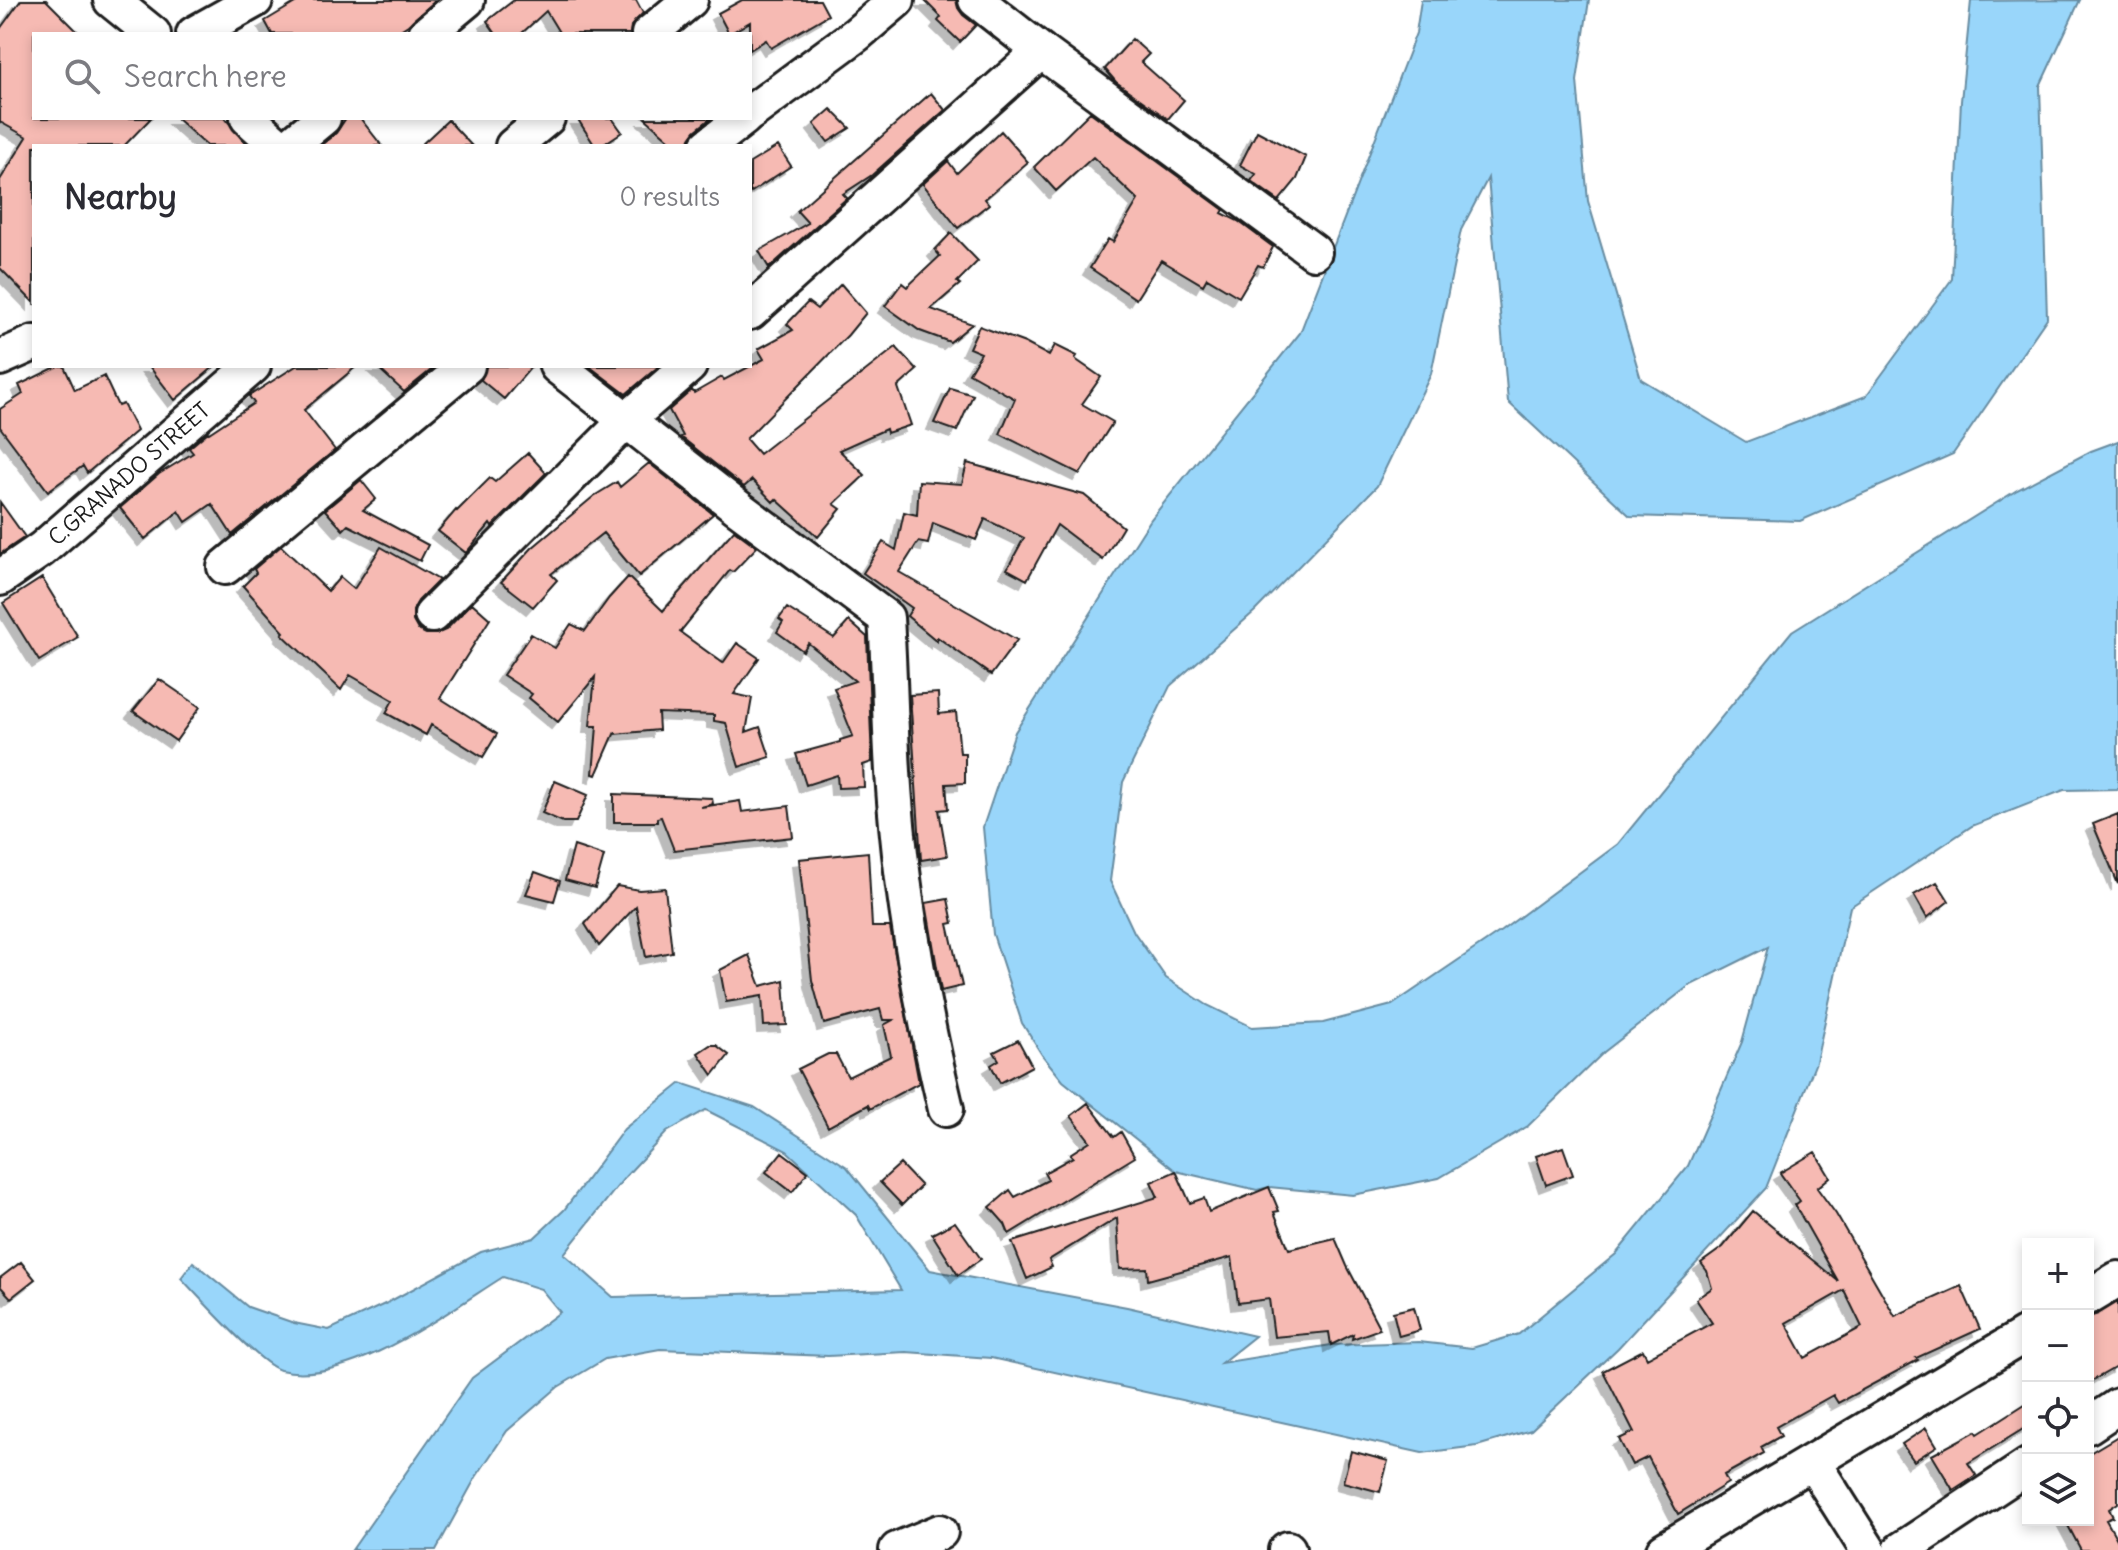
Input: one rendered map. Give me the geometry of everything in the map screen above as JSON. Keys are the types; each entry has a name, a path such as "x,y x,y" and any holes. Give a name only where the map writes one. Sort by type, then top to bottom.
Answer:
{"street":[{"path":"111,0 151,32"},
{"path":"198,32 255,0"},
{"path":"428,32 467,0"},
{"path":"651,32 690,0"},
{"path":"752,112 857,34 897,0"},
{"path":"976,0 1314,252"},
{"path":"752,310 1041,51"},
{"path":"250,120 277,144"},
{"path":"291,144 321,120"},
{"path":"515,144 545,120"},
{"path":"711,144 741,120"},
{"path":"0,358 32,344"},
{"name":"C.GRANADO STREET","path":"0,578 42,549 251,368"},
{"path":"225,567 465,368"},
{"path":"560,368 737,507 886,618 895,802 905,885 926,1025 946,1109"},
{"path":"432,615 627,420 687,368"},
{"path":"2094,1293 2118,1279"},
{"path":"1664,1550 2022,1337"},
{"path":"2094,1422 2118,1406"},
{"path":"1813,1463 1868,1550"},
{"path":"1901,1550 2022,1470"},
{"path":"897,1550 940,1532"}],"water":[{"path":"1421,0 1589,0 1577,81 1588,201 1641,379 1746,442 1866,396 1952,279 1961,101 1971,1 2080,0 2040,86 2047,318 1953,454 1800,521 1630,516 1508,402 1488,178 1461,230 1431,374 1377,486 1255,611 1170,686 1123,782 1110,881 1134,932 1166,978 1207,1005 1252,1027 1323,1023 1392,1005 1501,931 1618,844 1792,631 2017,490 2091,451 2118,441 2118,789 2064,790 1972,826 1850,907 1816,1062 1766,1188 1618,1348 1531,1430 1477,1446 1422,1453 991,1358 906,1352 828,1356 660,1349 605,1359 558,1387 507,1431 476,1477 436,1550 352,1550 472,1378 560,1312 541,1289 503,1277 426,1326 366,1357 336,1368 307,1372 280,1370 244,1343 181,1278 193,1262 248,1307 294,1323 329,1330 387,1303 481,1252 534,1238 564,1210 624,1129 681,1083 754,1107 847,1167 930,1270 1127,1307 1255,1336 1221,1363 1331,1345 1419,1342 1472,1348 1519,1334 1616,1254 1688,1166 1742,1042 1768,947 1689,986 1604,1052 1528,1126 1439,1178 1353,1195 1269,1187 1257,1190 1176,1171 1063,1081 1042,1055 1022,1023 993,934 983,827 1015,732 1151,519 1300,333 1416,33","holes":["706,1110 787,1151 856,1215 901,1290 613,1297 564,1254 625,1177 667,1132"]}],"building":[{"path":"21,0 46,0 78,32 32,32 32,120 149,120 126,144 32,144 32,301 0,268 0,180 27,137 0,122 0,29"},
{"path":"300,0 436,0 397,32 271,32 265,21"},
{"path":"514,0 636,0 643,13 631,26 630,32 559,32 546,11 523,32 495,32 487,21"},
{"path":"742,0 820,0 828,15 771,48 766,40 752,49 750,22 728,32 718,13"},
{"path":"924,0 956,0 963,15 976,25 960,42 938,21 941,17"},
{"path":"1132,39 1149,54 1141,62 1184,100 1168,119 1116,82 1105,69"},
{"path":"931,93 945,110 872,175 843,194 847,198 769,268 759,251 808,223 797,211"},
{"path":"831,109 850,128 828,142 814,124"},
{"path":"1090,112 1224,210 1222,213 1273,247 1263,267 1258,265 1239,297 1207,278 1203,285 1161,260 1136,299 1090,268 1108,239 1113,242 1138,200 1093,157 1056,191 1034,167"},
{"path":"178,120 227,120 245,144 205,144"},
{"path":"345,120 362,120 380,144 322,144 336,133"},
{"path":"448,120 470,144 422,144"},
{"path":"578,120 613,120 622,132 604,144 594,144"},
{"path":"647,120 709,120 695,131 688,144 675,144"},
{"path":"1001,131 1028,162 985,199 989,204 958,228 923,184 948,161 957,173"},
{"path":"1257,131 1306,157 1297,179 1279,201 1251,181 1256,174 1240,165"},
{"path":"778,146 791,166 752,192 752,162"},
{"path":"951,233 978,261 957,282 960,284 931,309 972,324 950,342 920,331 885,306 902,283 907,287 940,256 935,250"},
{"path":"841,284 866,313 746,439 759,454 896,347 917,370 898,387 911,425 887,433 886,429 839,450 865,475 834,504 841,509 818,537 776,499 773,502 752,480 744,487 681,437 669,410 692,390 694,393 722,377 724,380 752,368 764,359 758,349 793,330 787,324 808,302 817,309"},
{"path":"979,326 1025,343 1049,356 1055,345 1077,356 1075,359 1101,377 1082,404 1113,422 1080,474 1000,434 1015,399 969,373 981,353 969,348"},
{"path":"54,368 65,368 75,390 104,376 118,406 123,404 137,431 87,473 83,466 48,491 0,427 0,409 23,394 19,385"},
{"path":"151,368 213,368 175,400"},
{"path":"293,368 355,368 304,410 335,450 232,535 212,504 186,522 179,511 145,539 120,508 159,474 193,453 189,448 208,432 254,403 249,396"},
{"path":"378,368 434,368 404,392"},
{"path":"485,368 530,368 504,399 481,380"},
{"path":"592,368 657,368 626,394"},
{"path":"950,388 973,395 957,431 934,423"},
{"path":"528,453 546,473 492,527 490,524 466,553 438,531 490,478 495,482"},
{"path":"649,463 713,514 639,576 603,533 551,574 557,580 533,607 501,582 532,548 594,496 617,482 620,487"},
{"path":"967,463 1084,495 1123,527 1103,560 1057,525 1027,580 1007,569 1024,538 985,519 976,540 933,523 928,544 918,542 899,572 1017,640 991,675 937,637 937,641 907,616 912,608 863,573 883,542 896,550 904,512 917,515 919,481 962,484"},
{"path":"361,480 376,499 363,510 428,545 420,561 348,525 343,530 325,510"},
{"path":"0,502 25,537 0,554"},
{"path":"734,530 757,547 733,572 730,570 680,632 723,663 737,643 759,658 734,694 752,698 746,732 760,727 770,757 739,767 726,723 714,721 714,715 658,713 659,730 615,732 596,775 593,774 597,726 590,726 595,677 558,722 529,698 532,694 503,675 531,634 555,648 571,624 585,631 628,577 663,611"},
{"path":"281,546 328,591 340,577 354,589 381,547 439,580 418,601 413,611 413,621 418,630 426,634 446,630 472,603 490,619 440,698 497,734 483,757 431,725 426,735 386,713 393,700 350,675 341,690 282,634 284,632 243,586 256,573 254,569"},
{"path":"42,578 78,637 39,661 3,603"},
{"path":"787,608 834,638 849,621 867,637 872,762 863,765 864,787 838,788 837,775 806,785 796,754 853,736 834,688 855,681 808,643 803,651 777,632 783,622 779,619"},
{"path":"159,679 200,707 176,741 133,711"},
{"path":"938,693 939,714 956,712 960,753 965,753 965,783 946,784 948,809 939,810 947,856 921,860 910,695"},
{"path":"555,781 588,795 576,822 563,822 542,813"},
{"path":"614,794 712,798 713,804 701,807 740,801 742,812 789,806 793,837 674,850 661,817 657,818 657,822 614,822"},
{"path":"2118,814 2118,884 2093,824"},
{"path":"574,846 604,856 595,888 565,880"},
{"path":"868,852 872,927 890,927 919,1083 828,1127 798,1069 828,1054 836,1054 848,1077 891,1056 884,1025 893,1020 883,1020 880,1009 824,1024 812,980 799,859"},
{"path":"535,872 560,881 554,901 526,894"},
{"path":"1937,882 1949,901 1927,918 1914,895"},
{"path":"617,886 639,890 665,888 672,952 646,957 636,906 599,946 585,924"},
{"path":"948,899 953,923 948,924 962,986 941,991 926,903"},
{"path":"749,955 761,986 784,980 787,1025 764,1026 762,996 726,1002 720,970"},
{"path":"1018,1040 1032,1066 1000,1083 991,1065 999,1060 994,1052"},
{"path":"710,1045 716,1045 729,1055 713,1075 698,1053"},
{"path":"1088,1103 1114,1137 1121,1132 1135,1157 1009,1234 1005,1224 990,1207 1010,1190 1015,1197 1048,1180 1044,1173 1073,1157 1070,1154 1090,1141 1071,1116"},
{"path":"1563,1147 1573,1175 1546,1185 1536,1156"},
{"path":"782,1152 808,1172 792,1192 766,1172"},
{"path":"1815,1152 1830,1177 1817,1188 1836,1214 1895,1316 1961,1286 1980,1329 1916,1358 1918,1360 1838,1403 1833,1395 1776,1427 1781,1436 1761,1447 1764,1453 1724,1475 1728,1483 1678,1514 1648,1457 1632,1465 1619,1439 1634,1432 1603,1371 1643,1350 1647,1358 1712,1323 1696,1299 1712,1288 1701,1263 1723,1247 1753,1211 1838,1281 1795,1205 1800,1201 1780,1173","holes":["1844,1290 1862,1327 1805,1358 1786,1323"]},
{"path":"900,1164 921,1186 902,1205 880,1182"},
{"path":"1176,1171 1190,1203 1204,1198 1209,1212 1269,1187 1279,1211 1274,1212 1289,1249 1335,1238 1380,1329 1352,1339 1353,1334 1331,1345 1329,1332 1274,1337 1269,1299 1238,1303 1232,1257 1148,1280 1147,1268 1120,1269 1117,1218 1049,1260 1052,1267 1027,1279 1012,1242 1158,1197 1151,1182"},
{"path":"955,1222 981,1259 958,1275 932,1234"},
{"path":"21,1262 35,1279 11,1298 0,1286 0,1278"},
{"path":"2118,1302 2118,1366 2094,1380 2094,1315"},
{"path":"1414,1307 1420,1330 1399,1336 1393,1312"},
{"path":"2022,1406 2022,1430 1968,1463 1976,1475 1953,1490 1932,1455 1976,1431 1978,1434"},
{"path":"1926,1428 1937,1446 1914,1461 1902,1444"},
{"path":"2118,1436 2118,1503 2109,1509 2113,1517 2106,1520 2118,1541 2118,1550 2081,1550 2068,1526 2094,1526 2094,1450"},
{"path":"1351,1451 1388,1461 1380,1492 1343,1482"}]}
